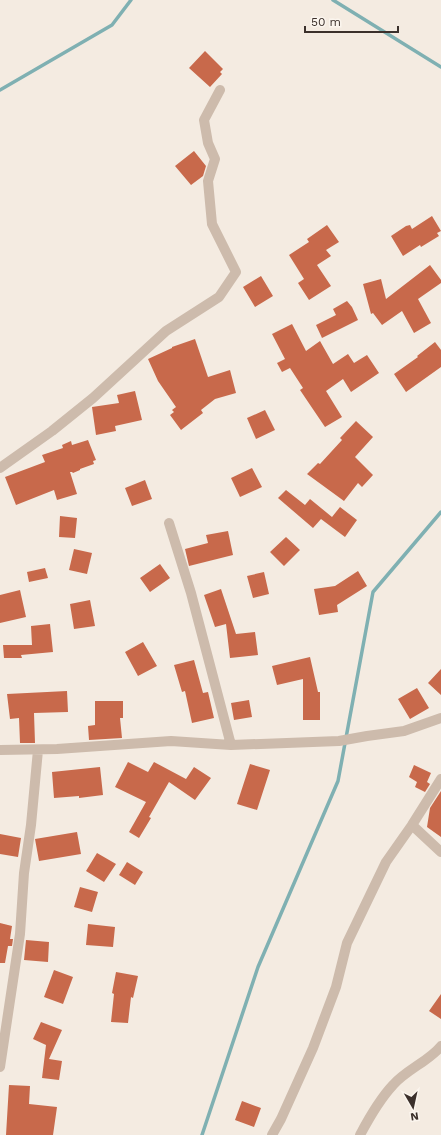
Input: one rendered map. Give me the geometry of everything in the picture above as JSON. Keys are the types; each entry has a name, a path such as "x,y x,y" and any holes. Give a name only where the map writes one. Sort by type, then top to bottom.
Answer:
{"street":[{"path":"0,468 52,431 93,398 166,331 219,297 236,272 212,224 208,181 215,159 208,143 204,120 220,90"},
{"path":"169,523 191,593 231,745"},
{"path":"0,750 64,749 171,741 231,745 338,741 404,731 441,718"},
{"path":"0,1067 20,934 24,873 31,824 38,750"},
{"path":"272,1135 281,1119 313,1048 336,987 347,943 386,862 412,826 441,779"},
{"path":"412,826 441,852"},
{"path":"360,1135 373,1112 392,1085 438,1050 441,1046"}],"building":[{"path":"205,51 223,69 220,72 222,74 210,87 189,68"},
{"path":"194,151 206,166 203,176 191,185 175,166"},
{"path":"432,216 441,231 437,233 439,236 421,247 420,245 403,256 391,236 406,226 410,225 412,229"},
{"path":"327,225 339,242 326,250 331,256 317,265 331,286 309,300 298,283 304,279 289,255 309,242 307,239"},
{"path":"430,265 441,280 441,283 418,299 431,323 414,333 402,311 382,325 373,313 371,314 363,284 381,279 386,299"},
{"path":"261,276 273,296 255,307 243,287"},
{"path":"347,301 352,307 358,320 322,338 316,325 336,315 333,309"},
{"path":"292,324 306,351 320,341 333,364 348,354 354,363 367,355 379,373 351,392 343,379 326,391 342,417 325,427 300,390 303,388 290,368 282,372 277,363 285,359 272,334"},
{"path":"195,339 208,377 230,370 236,393 215,399 201,410 203,413 181,430 170,415 174,412 172,410 176,407 158,381 148,359 172,347"},
{"path":"435,342 441,350 441,367 406,392 394,374 418,357 417,356"},
{"path":"135,391 142,420 115,426 116,431 96,435 92,407 119,403 117,395"},
{"path":"265,410 275,430 256,439 247,418"},
{"path":"356,421 373,437 355,457 373,475 362,487 358,483 344,501 307,474 318,463 320,464 342,440 340,438"},
{"path":"88,440 96,460 93,461 94,464 73,473 70,472 77,494 57,500 54,490 16,505 5,477 45,462 42,455 63,448 62,445 71,441 72,445"},
{"path":"252,468 262,487 240,497 231,478"},
{"path":"145,480 152,499 132,506 125,488"},
{"path":"286,490 305,505 310,499 332,517 340,507 357,520 345,537 321,519 313,528 278,498"},
{"path":"60,516 77,518 75,538 59,537"},
{"path":"228,531 233,555 189,566 185,549 208,543 206,535"},
{"path":"286,537 300,550 284,566 270,552"},
{"path":"74,549 92,553 87,574 69,570"},
{"path":"160,564 170,578 150,592 140,578"},
{"path":"45,568 48,578 29,582 27,572"},
{"path":"358,571 367,586 337,605 338,612 319,615 314,589 335,586"},
{"path":"264,572 269,594 253,598 247,576"},
{"path":"221,589 236,634 255,632 258,655 230,658 226,624 215,627 204,595"},
{"path":"20,590 26,617 0,623 0,595"},
{"path":"90,600 95,626 74,629 70,604"},
{"path":"50,624 53,652 21,655 22,658 4,658 3,645 32,645 31,626"},
{"path":"143,642 157,666 138,676 125,652"},
{"path":"310,657 318,692 320,692 320,720 303,720 303,679 277,685 272,666"},
{"path":"194,660 203,693 208,692 214,718 192,723 185,691 182,692 174,665"},
{"path":"441,669 441,695 428,683"},
{"path":"417,688 429,708 410,719 398,699"},
{"path":"67,691 68,712 34,713 35,743 20,743 19,718 10,719 7,694"},
{"path":"249,700 252,717 234,720 231,703"},
{"path":"95,701 123,701 123,718 120,718 122,738 89,740 88,726 95,725"},
{"path":"128,762 148,772 154,762 186,779 194,767 211,778 195,800 169,782 139,838 129,832 146,802 115,787"},
{"path":"250,764 270,770 257,810 237,804"},
{"path":"414,765 431,773 427,782 430,784 425,792 415,787 417,782 409,777"},
{"path":"100,767 103,795 79,798 79,796 54,798 52,772"},
{"path":"441,791 441,837 427,827 430,808"},
{"path":"77,832 81,854 39,861 35,839"},
{"path":"0,834 21,838 18,857 0,854"},
{"path":"97,853 116,864 104,882 86,871"},
{"path":"127,862 143,872 135,885 119,875"},
{"path":"80,887 98,892 92,912 74,907"},
{"path":"0,923 12,926 10,939 13,939 12,946 8,946 5,963 0,963"},
{"path":"88,924 115,927 113,947 86,945"},
{"path":"26,940 49,942 48,962 24,960"},
{"path":"54,970 73,977 63,1004 44,997"},
{"path":"116,972 138,976 133,998 131,997 128,1023 111,1022 114,994 112,993"},
{"path":"441,994 441,1019 429,1011"},
{"path":"41,1022 62,1030 49,1059 62,1061 59,1080 42,1078 46,1045 33,1039"},
{"path":"9,1085 30,1086 29,1104 57,1107 53,1135 6,1135"},
{"path":"242,1101 261,1108 254,1127 235,1120"}],"waterway":[{"path":"0,90 112,25 131,0"},
{"path":"333,0 441,67"},
{"path":"202,1135 258,967 338,781 373,592 441,512"}]}
